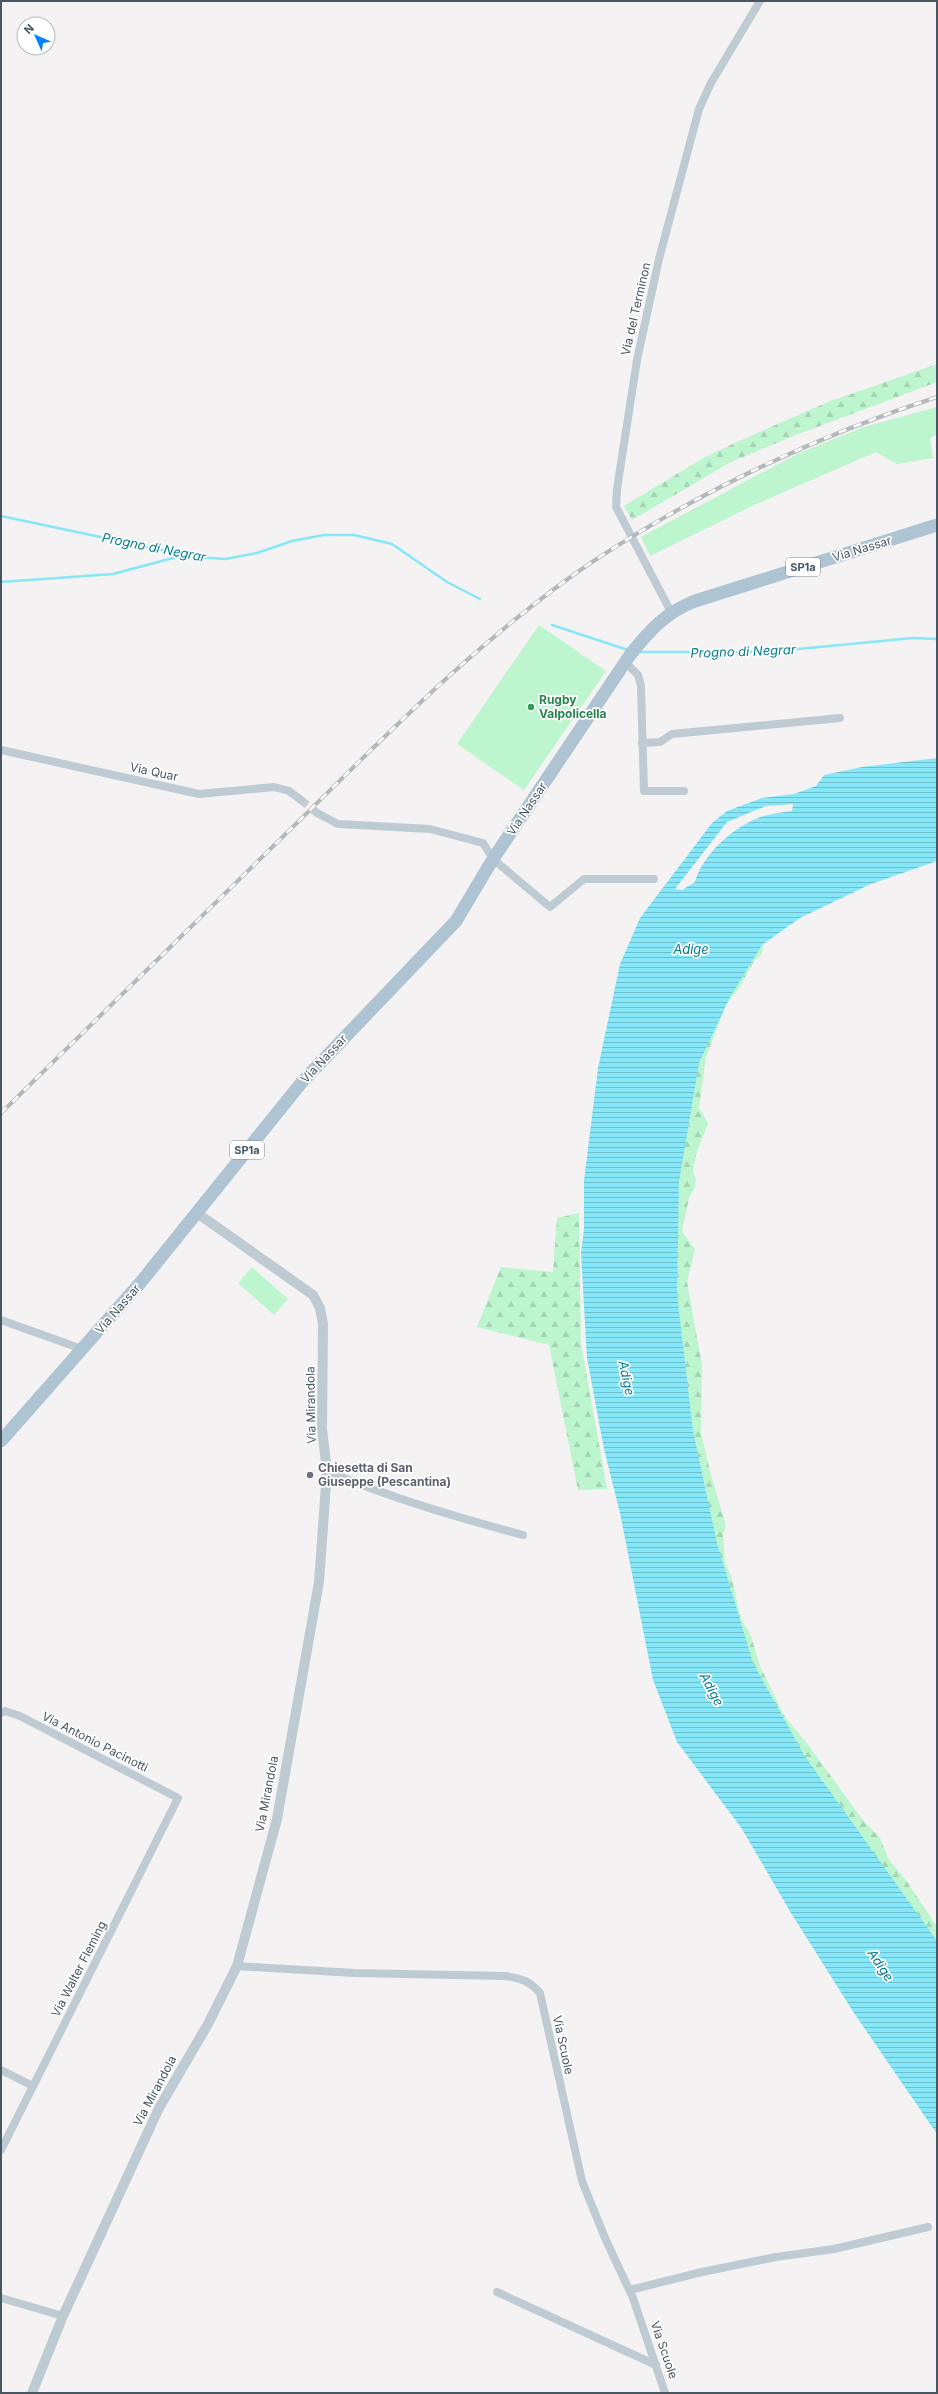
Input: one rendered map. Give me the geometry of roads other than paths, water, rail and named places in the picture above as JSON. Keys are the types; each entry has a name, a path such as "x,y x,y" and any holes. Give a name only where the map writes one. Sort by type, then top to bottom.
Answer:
{"main road":[{"name":"Via Nassar","path":"1,1441 141,1282 302,1082 456,921 493,859 643,638 671,612 695,601 937,525"}],"street":[{"name":"Via del Terminon","path":"752,15 754,1"},
{"name":"Via del Terminon","path":"671,612 616,507 616,489 624,451 636,360 659,259 699,110 711,83 760,1"},
{"path":"628,659 638,676 640,686 644,791 684,791"},
{"path":"642,743 660,742 672,734 840,718"},
{"name":"Via Quar","path":"1,750 199,794 274,787 289,791 301,800"},
{"path":"317,814 338,824 430,829 483,843 493,859 550,907 584,879 654,879"},
{"name":"Via Mirandola","path":"32,2393 63,2316 159,2108 208,2024 236,1966 277,1818 319,1582 327,1471 322,1429 323,1324 320,1308 313,1295 197,1214"},
{"path":"1,1320 82,1349"},
{"path":"327,1471 373,1491 440,1514 523,1535"},
{"name":"Via Antonio Pacinotti","path":"1,1713 5,1711 20,1716 178,1798"},
{"name":"Via Walter Fleming","path":"1,2150 178,1798"},
{"name":"Via Scuole","path":"236,1966 354,1973 505,1976 520,1978 533,1985 540,1993 582,2181 604,2238 630,2290 665,2393"},
{"path":"1,2070 33,2086"},
{"path":"630,2290 702,2272 776,2257 834,2249 928,2227"},
{"path":"497,2292 656,2365"},
{"path":"1,2298 63,2316"}],"water":[{"name":"Adige","path":"937,758 937,861 871,884 800,918 762,945 730,997 699,1063 679,1182 677,1294 693,1431 717,1543 753,1663 804,1755 937,1941 937,2134 854,2013 791,1913 742,1829 677,1742 653,1680 620,1513 604,1449 587,1358 581,1253 584,1229 584,1181 598,1068 620,964 640,918 712,823 727,811 762,798 794,794 816,786 824,775 862,767","holes":["793,804 792,811 771,814 745,824 723,840 714,850 699,871 695,882 682,890 675,889 727,822 766,806"]}],"waterway":[{"name":"Progno di Negrar","path":"1,516 195,557 225,559 257,553 292,541 324,535 354,535 392,544 447,582 480,599"},
{"path":"1,582 113,574 184,555"},
{"name":"Progno di Negrar","path":"552,625 628,650"},
{"name":"Progno di Negrar","path":"639,652 767,652 913,638 937,639"}],"tunnel":[{"path":"301,800 317,813"}],"railway":[{"path":"1,1113 408,714 515,619 592,562 633,536 716,489 802,448 846,430 937,397"}],"place":[{"name":"Rugby Valpolicella","path":"531,707"},
{"name":"Chiesetta di San Giuseppe (Pescantina)","path":"310,1475"}]}
